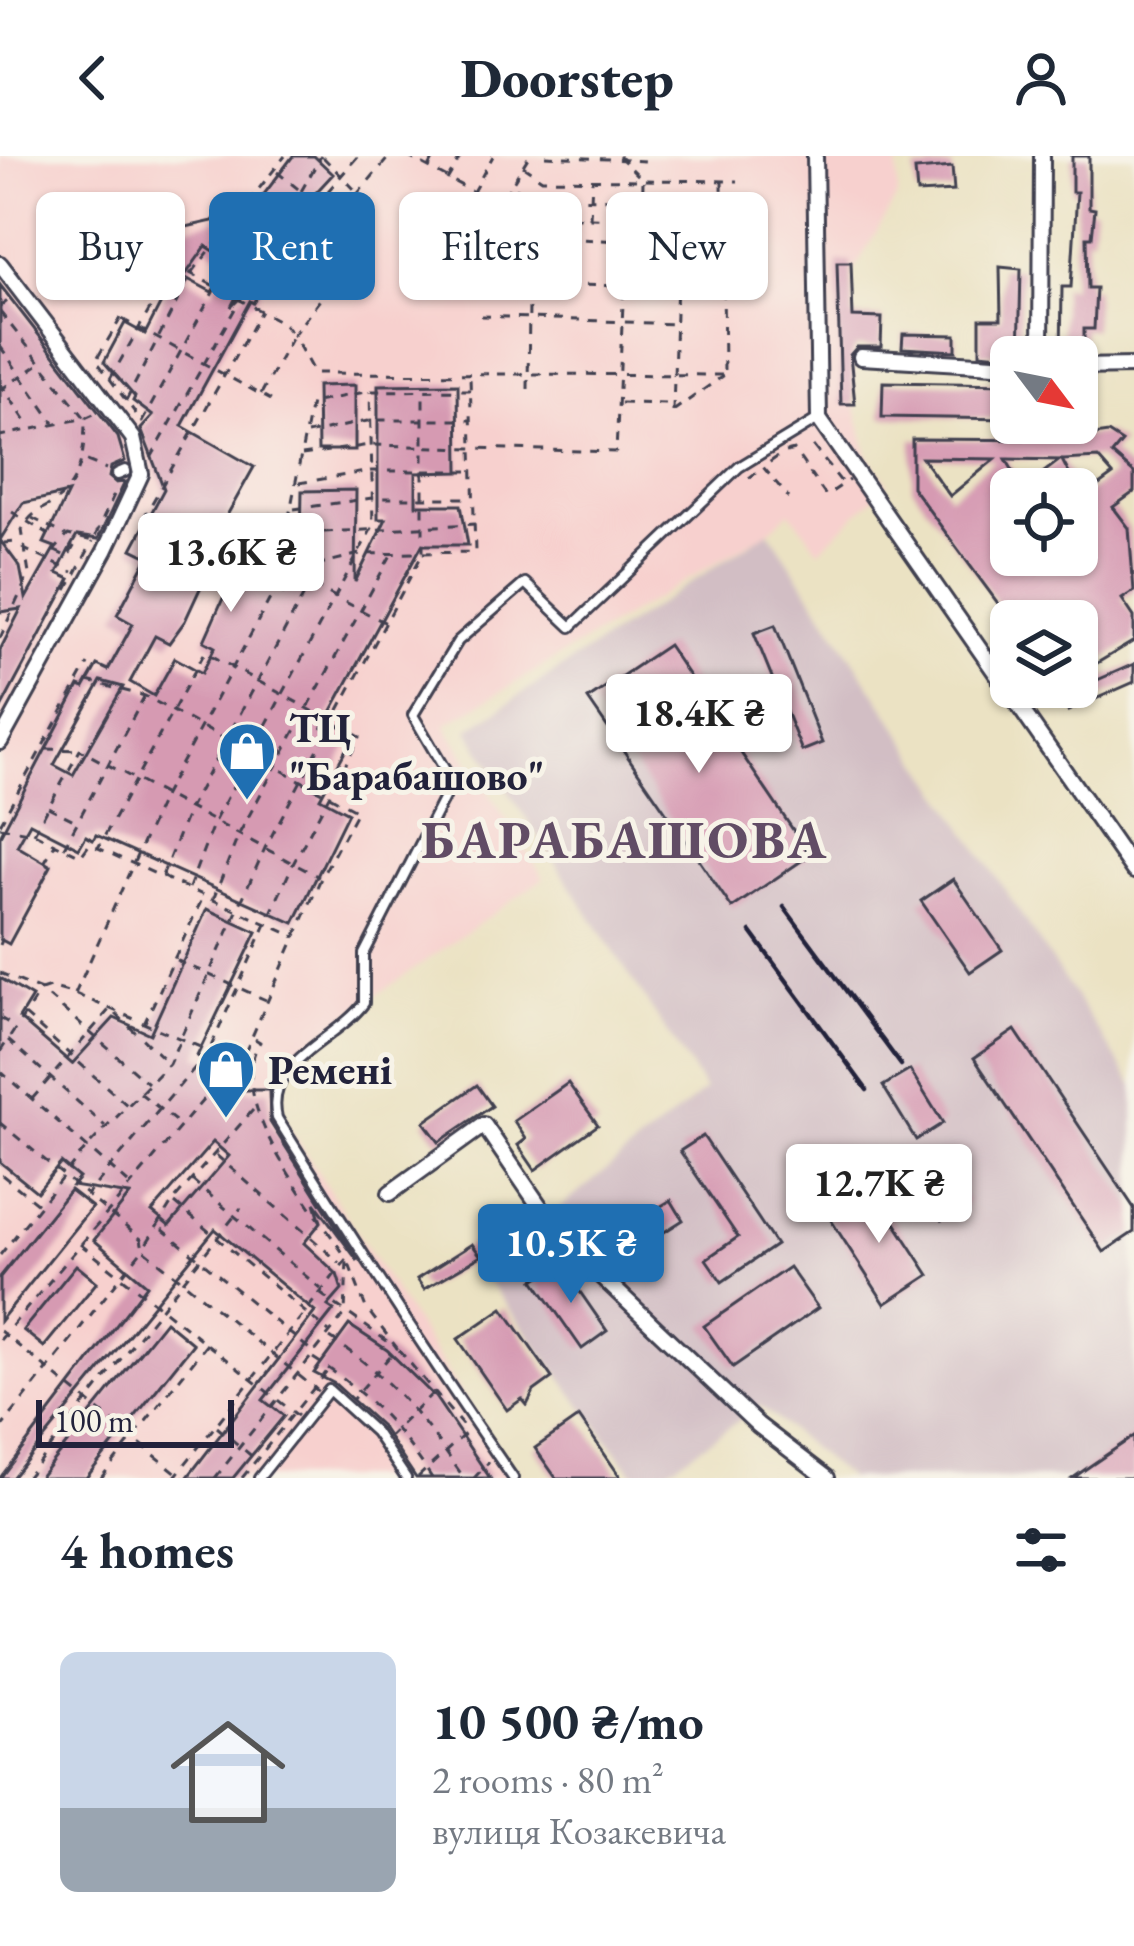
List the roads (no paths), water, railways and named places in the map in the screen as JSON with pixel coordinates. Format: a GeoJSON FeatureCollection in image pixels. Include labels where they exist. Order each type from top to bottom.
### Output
{"type":"FeatureCollection","features":[{"type":"Feature","properties":{"kind":"street"},"geometry":{"type":"LineString","coordinates":[[815,156],[819,419],[1134,871]]}},
{"type":"Feature","properties":{"kind":"street"},"geometry":{"type":"LineString","coordinates":[[1041,336],[1042,156]]}},
{"type":"Feature","properties":{"kind":"street"},"geometry":{"type":"LineString","coordinates":[[0,264],[133,438],[141,474],[89,581],[0,742]]}},
{"type":"Feature","properties":{"kind":"street"},"geometry":{"type":"LineString","coordinates":[[862,357],[990,365]]}},
{"type":"Feature","properties":{"kind":"street"},"geometry":{"type":"LineString","coordinates":[[1098,367],[1134,366]]}},
{"type":"Feature","properties":{"kind":"street"},"geometry":{"type":"LineString","coordinates":[[390,1193],[484,1125],[562,1239],[758,1425],[827,1478]]}},
{"type":"Feature","properties":{"kind":"lane"},"geometry":{"type":"LineString","coordinates":[[512,1478],[408,1328],[361,1243],[278,1118],[276,1093],[294,1064],[364,1003],[360,977],[369,943],[452,782],[413,715],[458,640],[525,583],[571,627],[739,467],[819,419]]}},
{"type":"Feature","properties":{"kind":"lane"},"geometry":{"type":"LineString","coordinates":[[259,1478],[329,1390],[382,1442],[406,1478]]}},
{"type":"Feature","properties":{"kind":"railway"},"geometry":{"type":"LineString","coordinates":[[784,907],[901,1065]]}},
{"type":"Feature","properties":{"kind":"railway"},"geometry":{"type":"LineString","coordinates":[[751,932],[867,1090]]}},
{"type":"Feature","properties":{"kind":"place","name":"ТЦ \"Барабашово\""},"geometry":{"type":"Point","coordinates":[247,802]}},
{"type":"Feature","properties":{"kind":"place","name":"Ремені"},"geometry":{"type":"Point","coordinates":[226,1120]}},
{"type":"Feature","properties":{"kind":"district","name":"БАРАБАШОВА"},"geometry":{"type":"Point","coordinates":[625,839]}}]}
